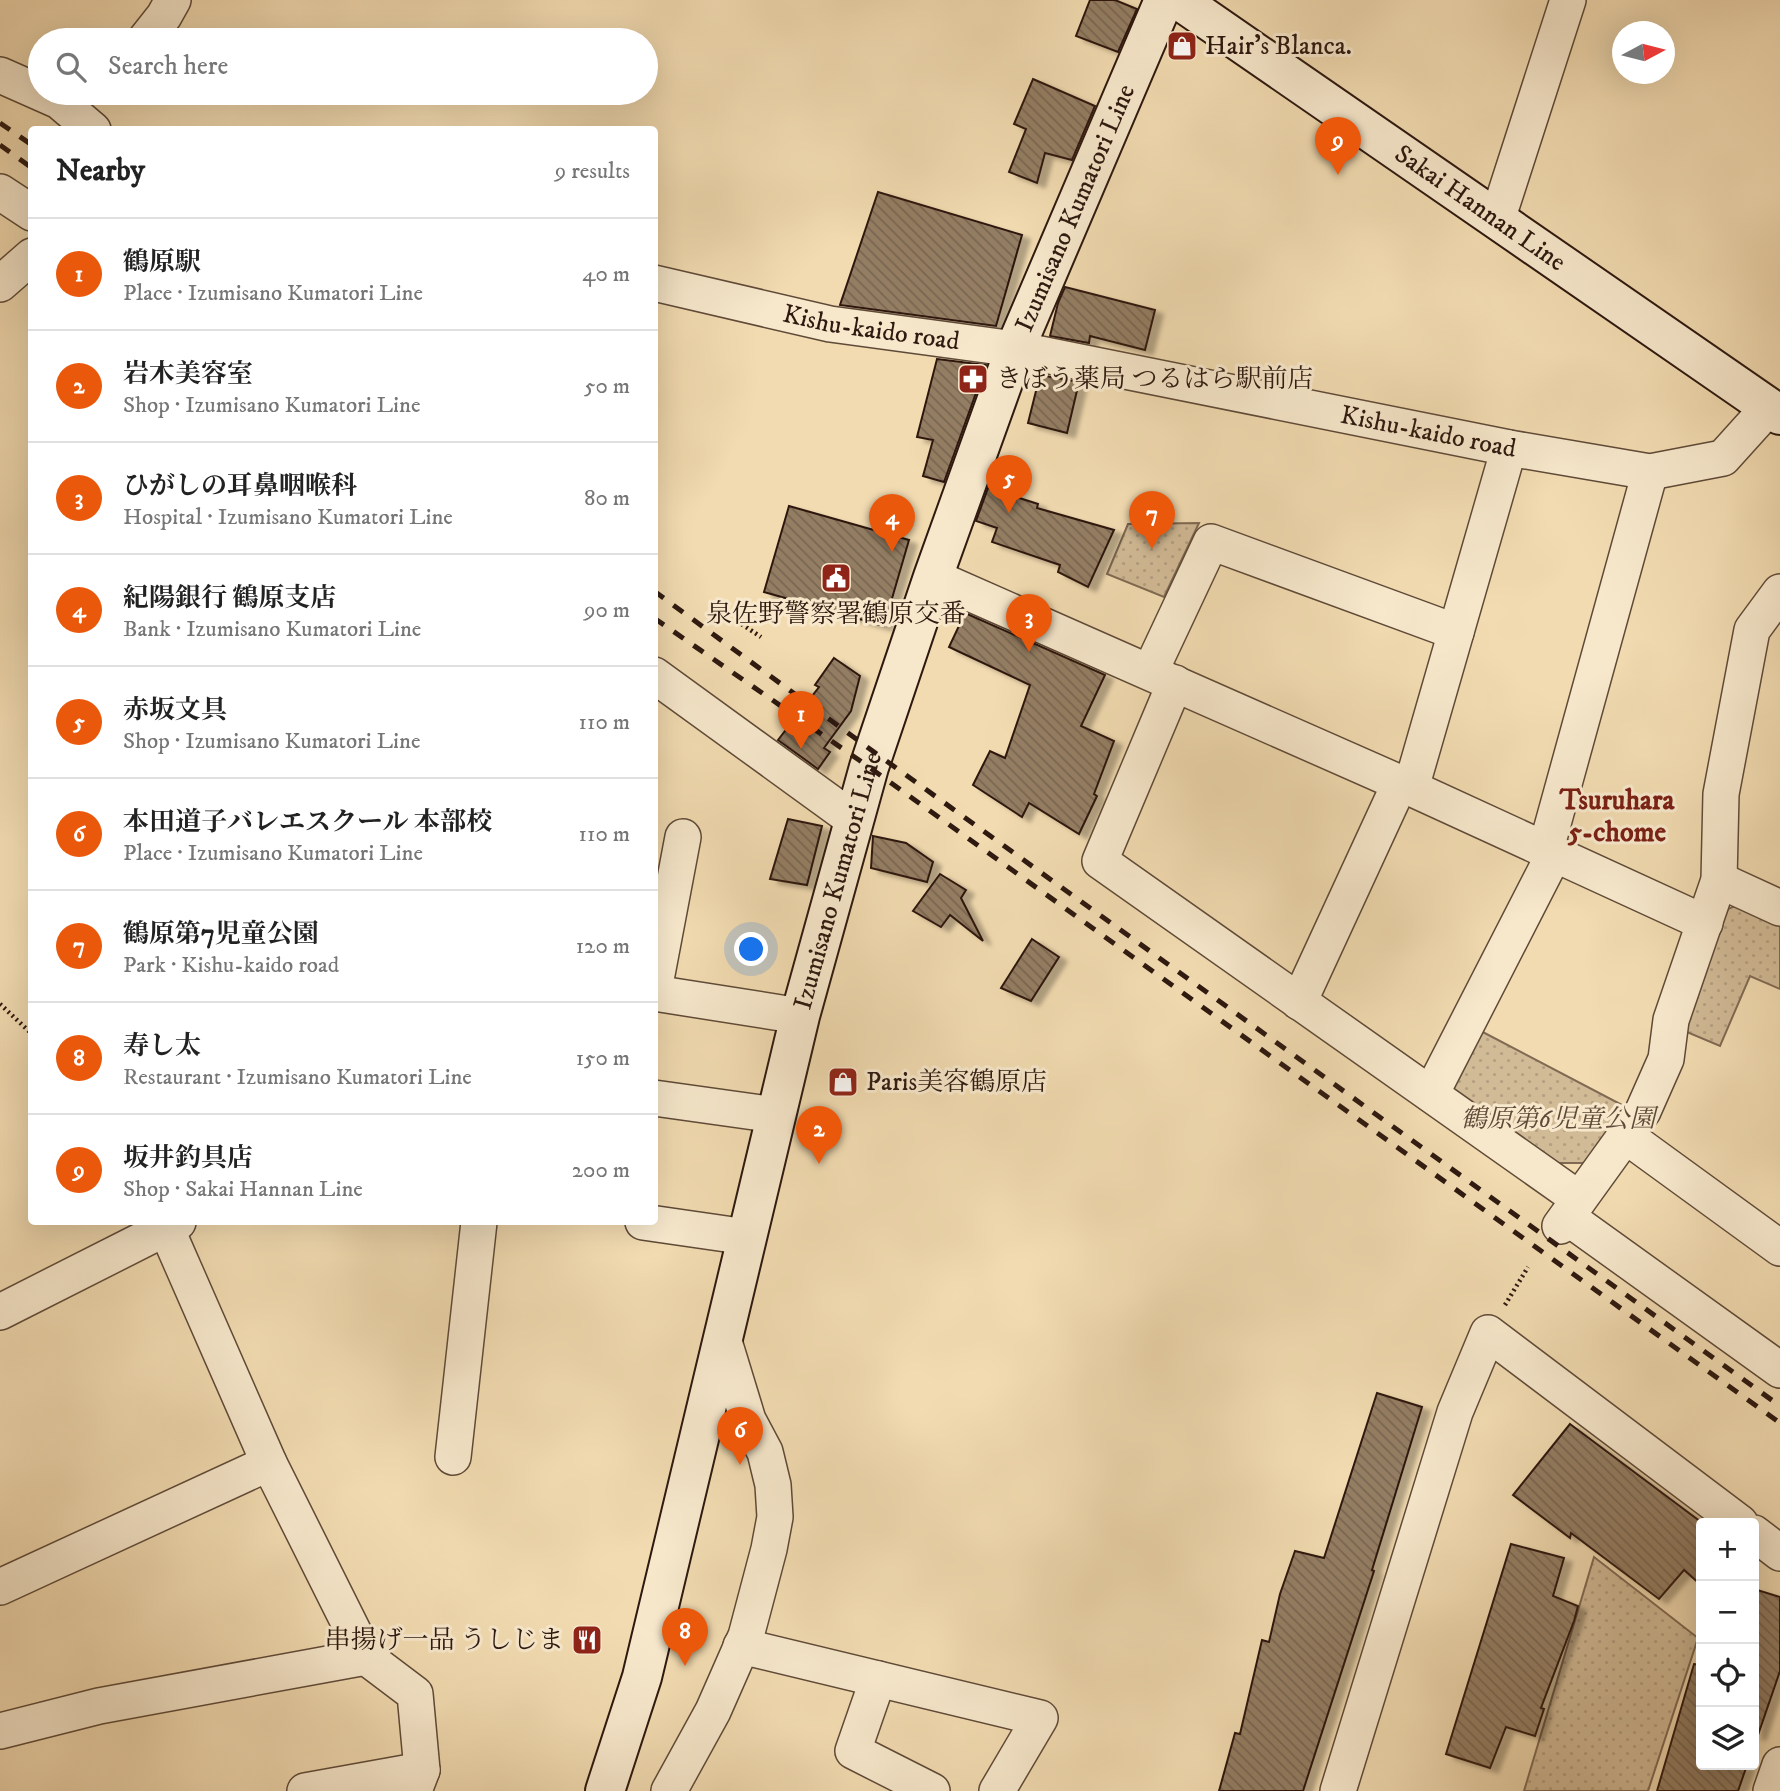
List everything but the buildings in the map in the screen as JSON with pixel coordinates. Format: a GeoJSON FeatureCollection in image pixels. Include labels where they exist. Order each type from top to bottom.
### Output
{"type":"FeatureCollection","features":[{"type":"Feature","properties":{"kind":"main road","name":"Izumisano Kumatori Line"},"geometry":{"type":"LineString","coordinates":[[605,1791],[642,1677],[800,1016],[869,767],[933,577],[1015,349],[1164,0]]}},
{"type":"Feature","properties":{"kind":"main road","name":"Sakai Hannan Line"},"geometry":{"type":"LineString","coordinates":[[1179,0],[1775,411]]}},
{"type":"Feature","properties":{"kind":"street"},"geometry":{"type":"LineString","coordinates":[[154,28],[173,0]]}},
{"type":"Feature","properties":{"kind":"street"},"geometry":{"type":"LineString","coordinates":[[1497,220],[1568,0]]}},
{"type":"Feature","properties":{"kind":"street"},"geometry":{"type":"LineString","coordinates":[[0,75],[28,87]]}},
{"type":"Feature","properties":{"kind":"street"},"geometry":{"type":"LineString","coordinates":[[79,105],[91,126]]}},
{"type":"Feature","properties":{"kind":"street"},"geometry":{"type":"LineString","coordinates":[[0,192],[28,210]]}},
{"type":"Feature","properties":{"kind":"street"},"geometry":{"type":"LineString","coordinates":[[0,284],[28,260]]}},
{"type":"Feature","properties":{"kind":"street","name":"Kishu-kaido road"},"geometry":{"type":"LineString","coordinates":[[658,285],[830,324],[1015,349],[1510,448],[1650,472],[1723,458],[1775,411]]}},
{"type":"Feature","properties":{"kind":"street"},"geometry":{"type":"LineString","coordinates":[[1299,1002],[1405,785],[1456,632],[1510,448]]}},
{"type":"Feature","properties":{"kind":"street"},"geometry":{"type":"LineString","coordinates":[[1431,1094],[1550,852],[1650,472]]}},
{"type":"Feature","properties":{"kind":"street"},"geometry":{"type":"LineString","coordinates":[[1456,632],[1211,542],[1100,861],[1431,1094],[1569,1214],[1780,1370]]}},
{"type":"Feature","properties":{"kind":"street"},"geometry":{"type":"LineString","coordinates":[[933,577],[1405,785],[1704,923]]}},
{"type":"Feature","properties":{"kind":"street"},"geometry":{"type":"LineString","coordinates":[[1569,1214],[1643,1111],[1666,1059],[1671,1020],[1719,880],[1721,794],[1752,630],[1780,592]]}},
{"type":"Feature","properties":{"kind":"street"},"geometry":{"type":"LineString","coordinates":[[658,678],[854,820]]}},
{"type":"Feature","properties":{"kind":"street"},"geometry":{"type":"LineString","coordinates":[[658,971],[683,837]]}},
{"type":"Feature","properties":{"kind":"street"},"geometry":{"type":"LineString","coordinates":[[1719,880],[1780,908]]}},
{"type":"Feature","properties":{"kind":"street"},"geometry":{"type":"LineString","coordinates":[[658,993],[800,1016]]}},
{"type":"Feature","properties":{"kind":"street"},"geometry":{"type":"LineString","coordinates":[[658,1099],[776,1115]]}},
{"type":"Feature","properties":{"kind":"street"},"geometry":{"type":"LineString","coordinates":[[1626,1136],[1780,1248]]}},
{"type":"Feature","properties":{"kind":"street"},"geometry":{"type":"LineString","coordinates":[[658,1224],[747,1237]]}},
{"type":"Feature","properties":{"kind":"street"},"geometry":{"type":"LineString","coordinates":[[0,1312],[172,1225],[269,1463],[366,1657],[415,1694],[418,1780],[305,1791]]}},
{"type":"Feature","properties":{"kind":"street"},"geometry":{"type":"LineString","coordinates":[[453,1457],[479,1225]]}},
{"type":"Feature","properties":{"kind":"street"},"geometry":{"type":"LineString","coordinates":[[1338,1791],[1455,1412],[1488,1333],[1734,1518]]}},
{"type":"Feature","properties":{"kind":"street"},"geometry":{"type":"LineString","coordinates":[[669,1791],[713,1712],[741,1646],[769,1549],[775,1517],[774,1496],[765,1452],[748,1420],[723,1338]]}},
{"type":"Feature","properties":{"kind":"street"},"geometry":{"type":"LineString","coordinates":[[0,1587],[269,1463]]}},
{"type":"Feature","properties":{"kind":"street"},"geometry":{"type":"LineString","coordinates":[[1759,1537],[1780,1553]]}},
{"type":"Feature","properties":{"kind":"street"},"geometry":{"type":"LineString","coordinates":[[741,1646],[1040,1718],[997,1791]]}},
{"type":"Feature","properties":{"kind":"street"},"geometry":{"type":"LineString","coordinates":[[0,1731],[99,1706],[366,1657]]}},
{"type":"Feature","properties":{"kind":"street"},"geometry":{"type":"LineString","coordinates":[[878,1679],[853,1751],[932,1791]]}},
{"type":"Feature","properties":{"kind":"street"},"geometry":{"type":"LineString","coordinates":[[1771,1791],[1780,1765]]}},
{"type":"Feature","properties":{"kind":"path"},"geometry":{"type":"LineString","coordinates":[[737,621],[761,638]]}},
{"type":"Feature","properties":{"kind":"path"},"geometry":{"type":"LineString","coordinates":[[0,1004],[28,1030]]}},
{"type":"Feature","properties":{"kind":"path"},"geometry":{"type":"LineString","coordinates":[[1488,1333],[1528,1267]]}},
{"type":"Feature","properties":{"kind":"green space"},"geometry":{"type":"Polygon","coordinates":[[[1199,523],[1164,597],[1107,574],[1128,524],[1199,523]]]}},
{"type":"Feature","properties":{"kind":"green space"},"geometry":{"type":"Polygon","coordinates":[[[1740,904],[1780,919],[1780,989],[1750,976],[1720,1046],[1682,1030],[1728,909],[1740,904]]]}},
{"type":"Feature","properties":{"kind":"green space","name":"鶴原第6児童公園"},"geometry":{"type":"Polygon","coordinates":[[[1477,1029],[1624,1106],[1595,1163],[1547,1163],[1445,1092],[1477,1029]]]}},
{"type":"Feature","properties":{"kind":"green space"},"geometry":{"type":"Polygon","coordinates":[[[1594,1557],[1696,1636],[1696,1644],[1648,1791],[1524,1791],[1594,1557]]]}},
{"type":"Feature","properties":{"kind":"railway"},"geometry":{"type":"LineString","coordinates":[[0,123],[28,142]]}},
{"type":"Feature","properties":{"kind":"railway"},"geometry":{"type":"LineString","coordinates":[[0,145],[28,165]]}},
{"type":"Feature","properties":{"kind":"railway"},"geometry":{"type":"LineString","coordinates":[[658,594],[1780,1406]]}},
{"type":"Feature","properties":{"kind":"railway"},"geometry":{"type":"LineString","coordinates":[[658,621],[869,767],[1780,1423]]}},
{"type":"Feature","properties":{"kind":"place","name":"Hair's Blanca."},"geometry":{"type":"Point","coordinates":[1182,46]}},
{"type":"Feature","properties":{"kind":"place","name":"坂井釣具店"},"geometry":{"type":"Point","coordinates":[1338,175]}},
{"type":"Feature","properties":{"kind":"place","name":"きぼう薬局 つるはら駅前店"},"geometry":{"type":"Point","coordinates":[973,379]}},
{"type":"Feature","properties":{"kind":"place","name":"赤坂文具"},"geometry":{"type":"Point","coordinates":[1009,513]}},
{"type":"Feature","properties":{"kind":"place","name":"鶴原第7児童公園"},"geometry":{"type":"Point","coordinates":[1152,549]}},
{"type":"Feature","properties":{"kind":"place","name":"紀陽銀行 鶴原支店"},"geometry":{"type":"Point","coordinates":[892,552]}},
{"type":"Feature","properties":{"kind":"place","name":"泉佐野警察署鶴原交番"},"geometry":{"type":"Point","coordinates":[836,578]}},
{"type":"Feature","properties":{"kind":"place","name":"ひがしの耳鼻咽喉科"},"geometry":{"type":"Point","coordinates":[1029,652]}},
{"type":"Feature","properties":{"kind":"place","name":"鶴原駅"},"geometry":{"type":"Point","coordinates":[801,749]}},
{"type":"Feature","properties":{"kind":"place","name":"Paris美容鶴原店"},"geometry":{"type":"Point","coordinates":[843,1082]}},
{"type":"Feature","properties":{"kind":"place","name":"岩木美容室"},"geometry":{"type":"Point","coordinates":[819,1164]}},
{"type":"Feature","properties":{"kind":"place","name":"本田道子バレエスクール 本部校"},"geometry":{"type":"Point","coordinates":[740,1465]}},
{"type":"Feature","properties":{"kind":"place","name":"串揚げ一品 うしじま"},"geometry":{"type":"Point","coordinates":[587,1640]}},
{"type":"Feature","properties":{"kind":"place","name":"寿し太"},"geometry":{"type":"Point","coordinates":[685,1666]}},
{"type":"Feature","properties":{"kind":"district","name":"Tsuruhara 5-chome"},"geometry":{"type":"Point","coordinates":[1617,816]}}]}
